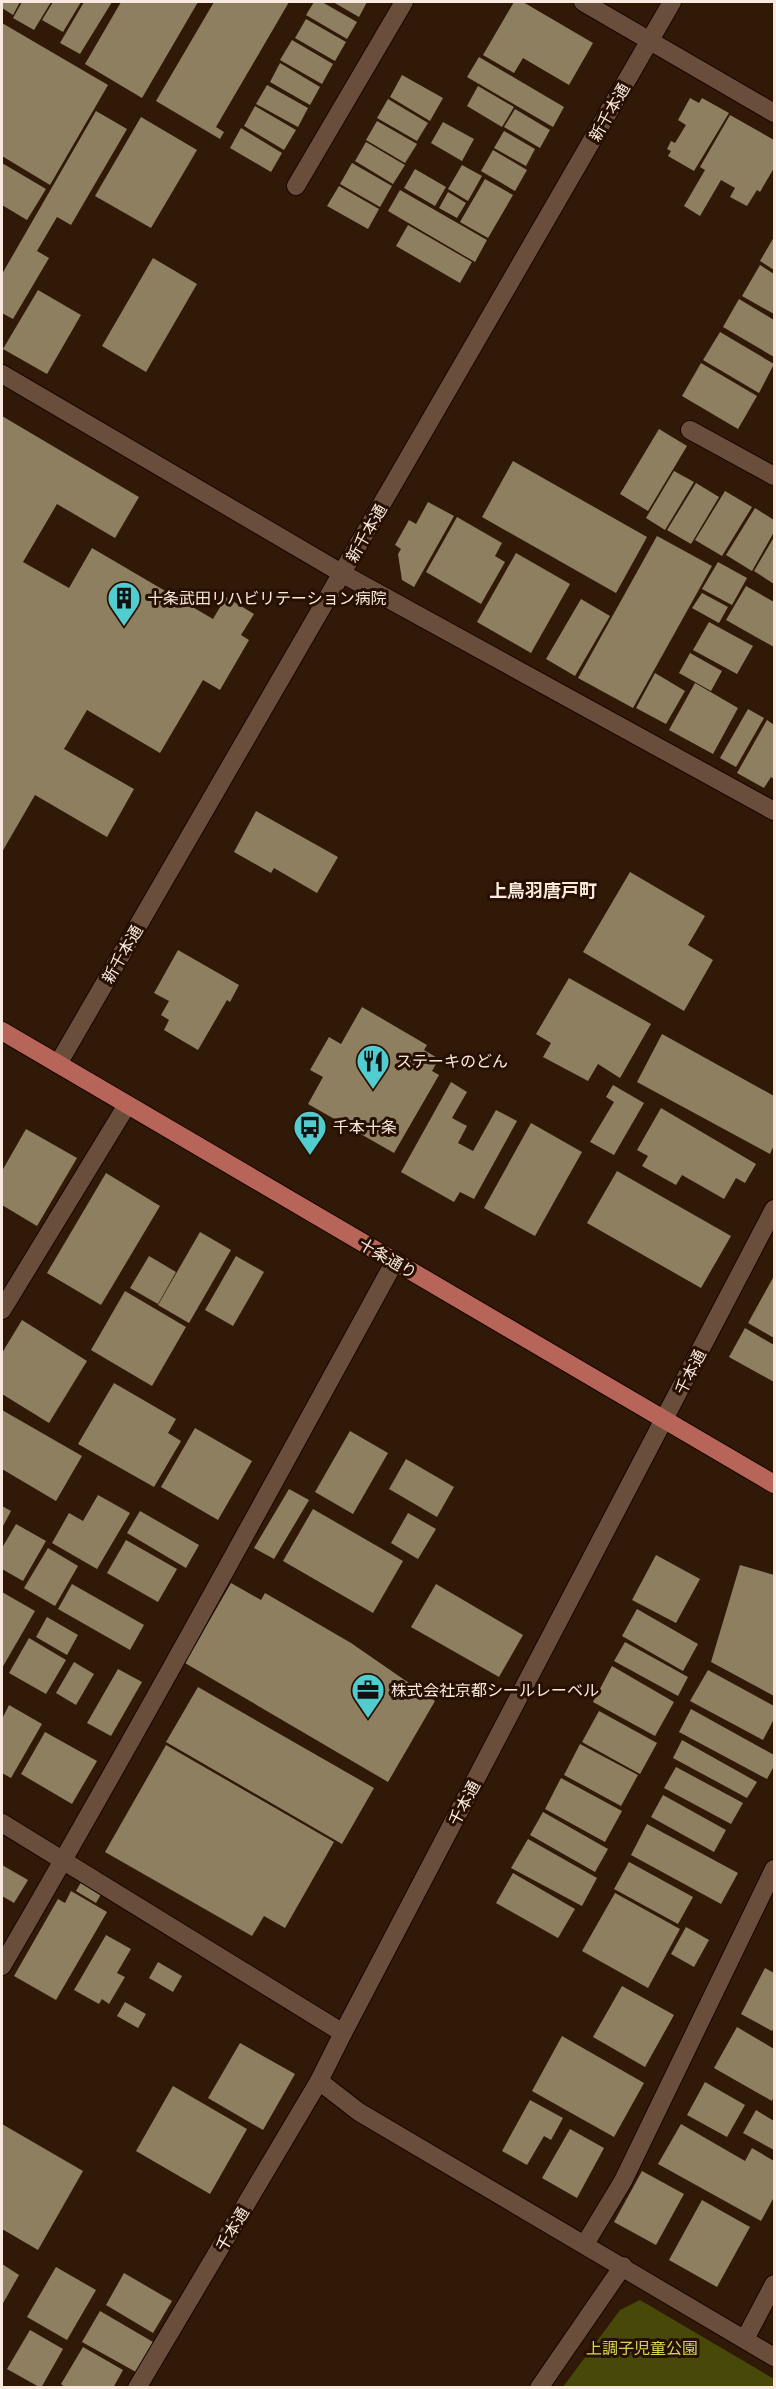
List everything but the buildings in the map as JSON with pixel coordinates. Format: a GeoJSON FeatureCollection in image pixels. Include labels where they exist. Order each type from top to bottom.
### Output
{"type":"FeatureCollection","features":[{"type":"Feature","properties":{"kind":"main road","name":"十条通り"},"geometry":{"type":"LineString","coordinates":[[2,1031],[774,1484]]}},
{"type":"Feature","properties":{"kind":"street"},"geometry":{"type":"LineString","coordinates":[[296,186],[404,2]]}},
{"type":"Feature","properties":{"kind":"street"},"geometry":{"type":"LineString","coordinates":[[583,2],[774,113]]}},
{"type":"Feature","properties":{"kind":"street","name":"新千本通"},"geometry":{"type":"LineString","coordinates":[[58,1064],[672,2]]}},
{"type":"Feature","properties":{"kind":"street"},"geometry":{"type":"LineString","coordinates":[[2,374],[343,574],[774,811]]}},
{"type":"Feature","properties":{"kind":"street"},"geometry":{"type":"LineString","coordinates":[[690,430],[772,470]]}},
{"type":"Feature","properties":{"kind":"street"},"geometry":{"type":"LineString","coordinates":[[2,1310],[127,1105]]}},
{"type":"Feature","properties":{"kind":"street","name":"千本通"},"geometry":{"type":"LineString","coordinates":[[138,2388],[319,2081],[774,1209]]}},
{"type":"Feature","properties":{"kind":"street"},"geometry":{"type":"LineString","coordinates":[[2,1966],[229,1564],[395,1261]]}},
{"type":"Feature","properties":{"kind":"street"},"geometry":{"type":"LineString","coordinates":[[2,1823],[343,2033]]}},
{"type":"Feature","properties":{"kind":"street"},"geometry":{"type":"LineString","coordinates":[[585,2244],[623,2181],[774,1869]]}},
{"type":"Feature","properties":{"kind":"street"},"geometry":{"type":"LineString","coordinates":[[319,2081],[359,2112],[774,2357]]}},
{"type":"Feature","properties":{"kind":"street"},"geometry":{"type":"LineString","coordinates":[[539,2388],[622,2266]]}},
{"type":"Feature","properties":{"kind":"street"},"geometry":{"type":"LineString","coordinates":[[745,2339],[774,2284]]}},
{"type":"Feature","properties":{"kind":"green space","name":"上調子児童公園"},"geometry":{"type":"Polygon","coordinates":[[[640,2300],[774,2379],[774,2387],[563,2387],[620,2310],[640,2300]]]}},
{"type":"Feature","properties":{"kind":"place","name":"十条武田リハビリテーション病院"},"geometry":{"type":"Point","coordinates":[124,627]}},
{"type":"Feature","properties":{"kind":"place","name":"ステーキのどん"},"geometry":{"type":"Point","coordinates":[373,1090]}},
{"type":"Feature","properties":{"kind":"place","name":"千本十条"},"geometry":{"type":"Point","coordinates":[310,1156]}},
{"type":"Feature","properties":{"kind":"place","name":"株式会社京都シールレーベル"},"geometry":{"type":"Point","coordinates":[368,1719]}},
{"type":"Feature","properties":{"kind":"district","name":"上鳥羽唐戸町"},"geometry":{"type":"Point","coordinates":[543,891]}}]}
